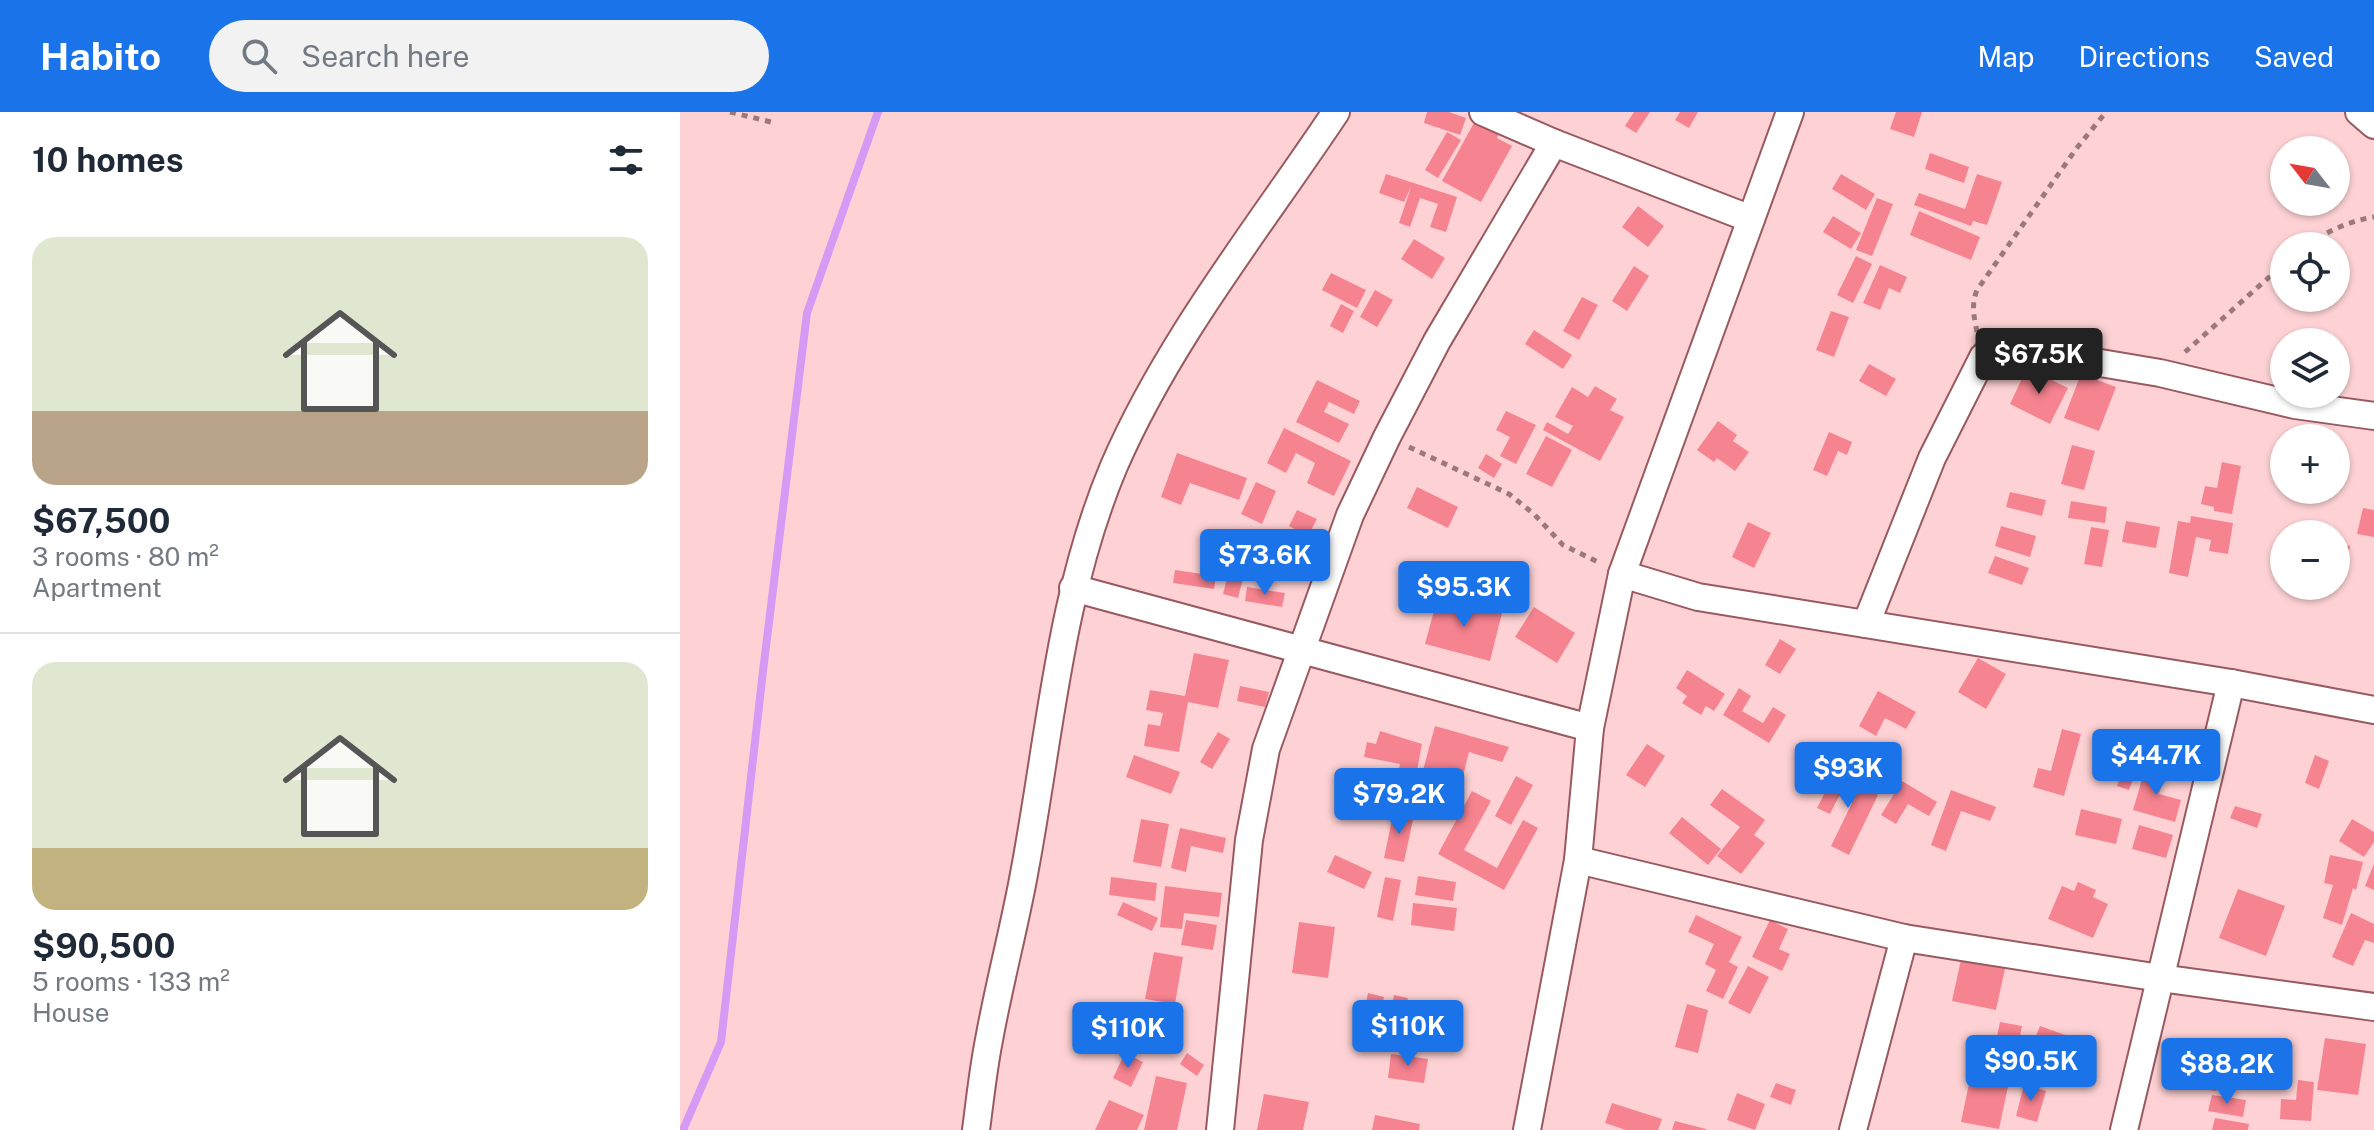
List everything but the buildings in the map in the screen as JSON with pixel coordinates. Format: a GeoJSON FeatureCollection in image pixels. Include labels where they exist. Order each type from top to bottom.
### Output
{"type":"FeatureCollection","features":[{"type":"Feature","properties":{"kind":"street"},"geometry":{"type":"LineString","coordinates":[[976,1130],[989,1041],[1025,873],[1049,711],[1073,588],[1114,467],[1167,363],[1336,112]]}},
{"type":"Feature","properties":{"kind":"street"},"geometry":{"type":"LineString","coordinates":[[1483,112],[1554,143],[1751,219]]}},
{"type":"Feature","properties":{"kind":"street"},"geometry":{"type":"LineString","coordinates":[[1527,1130],[1578,860],[1590,728],[1622,574],[1790,112]]}},
{"type":"Feature","properties":{"kind":"street"},"geometry":{"type":"LineString","coordinates":[[2359,112],[2374,125]]}},
{"type":"Feature","properties":{"kind":"street"},"geometry":{"type":"LineString","coordinates":[[1220,1130],[1249,840],[1266,749],[1350,515],[1387,437],[1437,341],[1554,143]]}},
{"type":"Feature","properties":{"kind":"street"},"geometry":{"type":"LineString","coordinates":[[1866,624],[1932,458],[1983,357],[1990,351],[2005,347],[2160,373],[2295,405],[2373,414]]}},
{"type":"Feature","properties":{"kind":"street"},"geometry":{"type":"LineString","coordinates":[[1622,574],[1698,597],[2231,683],[2374,710]]}},
{"type":"Feature","properties":{"kind":"street"},"geometry":{"type":"LineString","coordinates":[[1073,588],[1590,728]]}},
{"type":"Feature","properties":{"kind":"street"},"geometry":{"type":"LineString","coordinates":[[2124,1130],[2231,683]]}},
{"type":"Feature","properties":{"kind":"street"},"geometry":{"type":"LineString","coordinates":[[1578,860],[1904,938],[2374,1007]]}},
{"type":"Feature","properties":{"kind":"street"},"geometry":{"type":"LineString","coordinates":[[1853,1130],[1904,938]]}},
{"type":"Feature","properties":{"kind":"path"},"geometry":{"type":"LineString","coordinates":[[730,112],[771,122]]}},
{"type":"Feature","properties":{"kind":"path"},"geometry":{"type":"LineString","coordinates":[[1983,357],[1973,311],[1977,290],[2076,149],[2106,112]]}},
{"type":"Feature","properties":{"kind":"path"},"geometry":{"type":"LineString","coordinates":[[2329,232],[2353,220],[2374,217]]}},
{"type":"Feature","properties":{"kind":"path"},"geometry":{"type":"LineString","coordinates":[[2160,373],[2270,276]]}},
{"type":"Feature","properties":{"kind":"path"},"geometry":{"type":"LineString","coordinates":[[1387,437],[1509,494],[1534,514],[1563,545],[1622,574]]}},
{"type":"Feature","properties":{"kind":"waterway"},"geometry":{"type":"LineString","coordinates":[[683,1130],[721,1042],[807,313],[878,112]]}}]}
